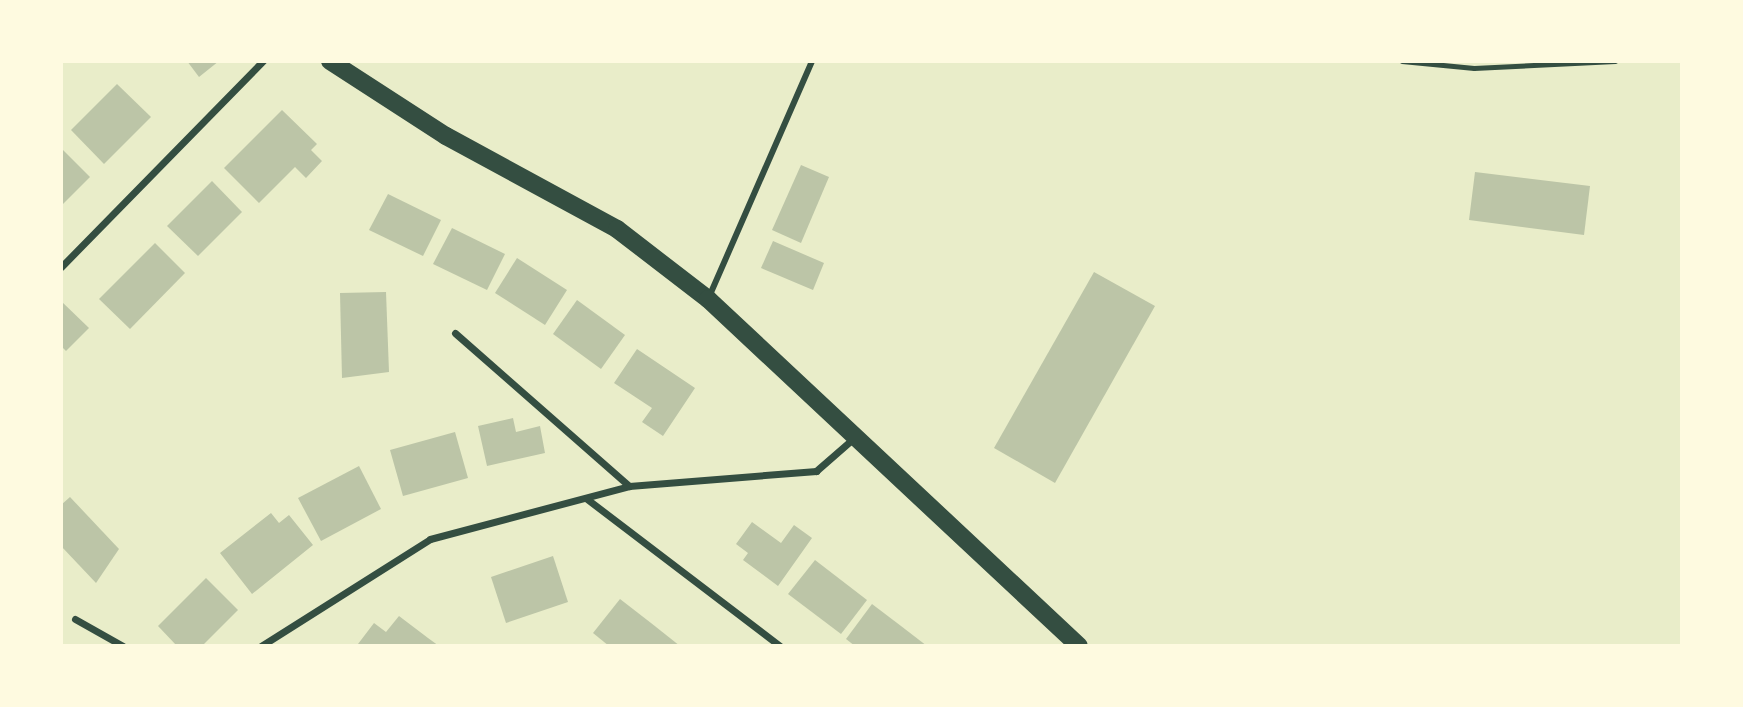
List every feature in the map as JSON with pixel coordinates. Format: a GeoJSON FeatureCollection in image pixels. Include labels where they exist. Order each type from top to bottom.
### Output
{"type":"FeatureCollection","features":[{"type":"Feature","properties":{"kind":"main road"},"geometry":{"type":"LineString","coordinates":[[330,61],[446,136],[617,229],[708,299],[1079,646]]}},
{"type":"Feature","properties":{"kind":"street"},"geometry":{"type":"LineString","coordinates":[[61,267],[263,61]]}},
{"type":"Feature","properties":{"kind":"street"},"geometry":{"type":"LineString","coordinates":[[708,299],[812,61]]}},
{"type":"Feature","properties":{"kind":"street"},"geometry":{"type":"LineString","coordinates":[[455,333],[629,486]]}},
{"type":"Feature","properties":{"kind":"street"},"geometry":{"type":"LineString","coordinates":[[264,645],[430,539],[629,486],[816,471],[855,438]]}},
{"type":"Feature","properties":{"kind":"street"},"geometry":{"type":"LineString","coordinates":[[587,499],[780,646]]}},
{"type":"Feature","properties":{"kind":"street"},"geometry":{"type":"LineString","coordinates":[[75,619],[123,646]]}},
{"type":"Feature","properties":{"kind":"path"},"geometry":{"type":"LineString","coordinates":[[1402,61],[1474,68],[1615,61]]}},
{"type":"Feature","properties":{"kind":"building"},"geometry":{"type":"Polygon","coordinates":[[[187,61],[219,61],[199,77],[187,61]]]}},
{"type":"Feature","properties":{"kind":"building"},"geometry":{"type":"Polygon","coordinates":[[[117,84],[151,117],[104,164],[71,130],[117,84]]]}},
{"type":"Feature","properties":{"kind":"building"},"geometry":{"type":"Polygon","coordinates":[[[282,110],[317,144],[311,150],[322,161],[306,178],[295,167],[259,203],[224,168],[282,110]]]}},
{"type":"Feature","properties":{"kind":"building"},"geometry":{"type":"Polygon","coordinates":[[[61,148],[90,177],[61,206],[61,148]]]}},
{"type":"Feature","properties":{"kind":"building"},"geometry":{"type":"Polygon","coordinates":[[[801,165],[829,177],[801,243],[772,230],[801,165]]]}},
{"type":"Feature","properties":{"kind":"building"},"geometry":{"type":"Polygon","coordinates":[[[1475,172],[1590,186],[1584,235],[1469,220],[1475,172]]]}},
{"type":"Feature","properties":{"kind":"building"},"geometry":{"type":"Polygon","coordinates":[[[212,181],[242,212],[198,256],[167,226],[212,181]]]}},
{"type":"Feature","properties":{"kind":"building"},"geometry":{"type":"Polygon","coordinates":[[[388,194],[441,220],[423,256],[369,230],[388,194]]]}},
{"type":"Feature","properties":{"kind":"building"},"geometry":{"type":"Polygon","coordinates":[[[452,228],[505,254],[487,290],[433,264],[452,228]]]}},
{"type":"Feature","properties":{"kind":"building"},"geometry":{"type":"Polygon","coordinates":[[[773,241],[824,263],[813,290],[761,268],[773,241]]]}},
{"type":"Feature","properties":{"kind":"building"},"geometry":{"type":"Polygon","coordinates":[[[155,243],[185,273],[130,329],[99,299],[155,243]]]}},
{"type":"Feature","properties":{"kind":"building"},"geometry":{"type":"Polygon","coordinates":[[[517,258],[567,290],[545,325],[495,293],[517,258]]]}},
{"type":"Feature","properties":{"kind":"building"},"geometry":{"type":"Polygon","coordinates":[[[1094,272],[1155,306],[1055,483],[994,448],[1094,272]]]}},
{"type":"Feature","properties":{"kind":"building"},"geometry":{"type":"Polygon","coordinates":[[[386,292],[389,372],[342,378],[340,293],[386,292]]]}},
{"type":"Feature","properties":{"kind":"building"},"geometry":{"type":"Polygon","coordinates":[[[577,300],[625,335],[601,369],[553,334],[577,300]]]}},
{"type":"Feature","properties":{"kind":"building"},"geometry":{"type":"Polygon","coordinates":[[[61,301],[89,328],[66,351],[61,346],[61,301]]]}},
{"type":"Feature","properties":{"kind":"building"},"geometry":{"type":"Polygon","coordinates":[[[637,349],[695,388],[663,436],[642,422],[652,408],[614,383],[637,349]]]}},
{"type":"Feature","properties":{"kind":"building"},"geometry":{"type":"Polygon","coordinates":[[[513,418],[516,432],[540,426],[545,453],[487,466],[478,426],[513,418]]]}},
{"type":"Feature","properties":{"kind":"building"},"geometry":{"type":"Polygon","coordinates":[[[455,432],[468,478],[403,496],[390,450],[455,432]]]}},
{"type":"Feature","properties":{"kind":"building"},"geometry":{"type":"Polygon","coordinates":[[[359,466],[381,509],[321,541],[298,498],[359,466]]]}},
{"type":"Feature","properties":{"kind":"building"},"geometry":{"type":"Polygon","coordinates":[[[70,497],[119,549],[96,583],[61,546],[61,505],[70,497]]]}},
{"type":"Feature","properties":{"kind":"building"},"geometry":{"type":"Polygon","coordinates":[[[271,513],[279,523],[289,515],[313,545],[252,594],[220,553],[271,513]]]}},
{"type":"Feature","properties":{"kind":"building"},"geometry":{"type":"Polygon","coordinates":[[[752,522],[781,543],[794,525],[812,538],[778,586],[743,560],[748,553],[736,544],[752,522]]]}},
{"type":"Feature","properties":{"kind":"building"},"geometry":{"type":"Polygon","coordinates":[[[553,556],[568,602],[506,623],[491,577],[553,556]]]}},
{"type":"Feature","properties":{"kind":"building"},"geometry":{"type":"Polygon","coordinates":[[[815,560],[867,600],[841,634],[788,594],[815,560]]]}},
{"type":"Feature","properties":{"kind":"building"},"geometry":{"type":"Polygon","coordinates":[[[206,578],[238,610],[202,646],[177,646],[158,626],[206,578]]]}},
{"type":"Feature","properties":{"kind":"building"},"geometry":{"type":"Polygon","coordinates":[[[620,599],[680,646],[609,646],[593,633],[620,599]]]}},
{"type":"Feature","properties":{"kind":"building"},"geometry":{"type":"Polygon","coordinates":[[[872,604],[927,646],[855,646],[846,639],[872,604]]]}},
{"type":"Feature","properties":{"kind":"building"},"geometry":{"type":"Polygon","coordinates":[[[399,616],[439,646],[358,644],[374,623],[386,632],[399,616]]]}}]}
